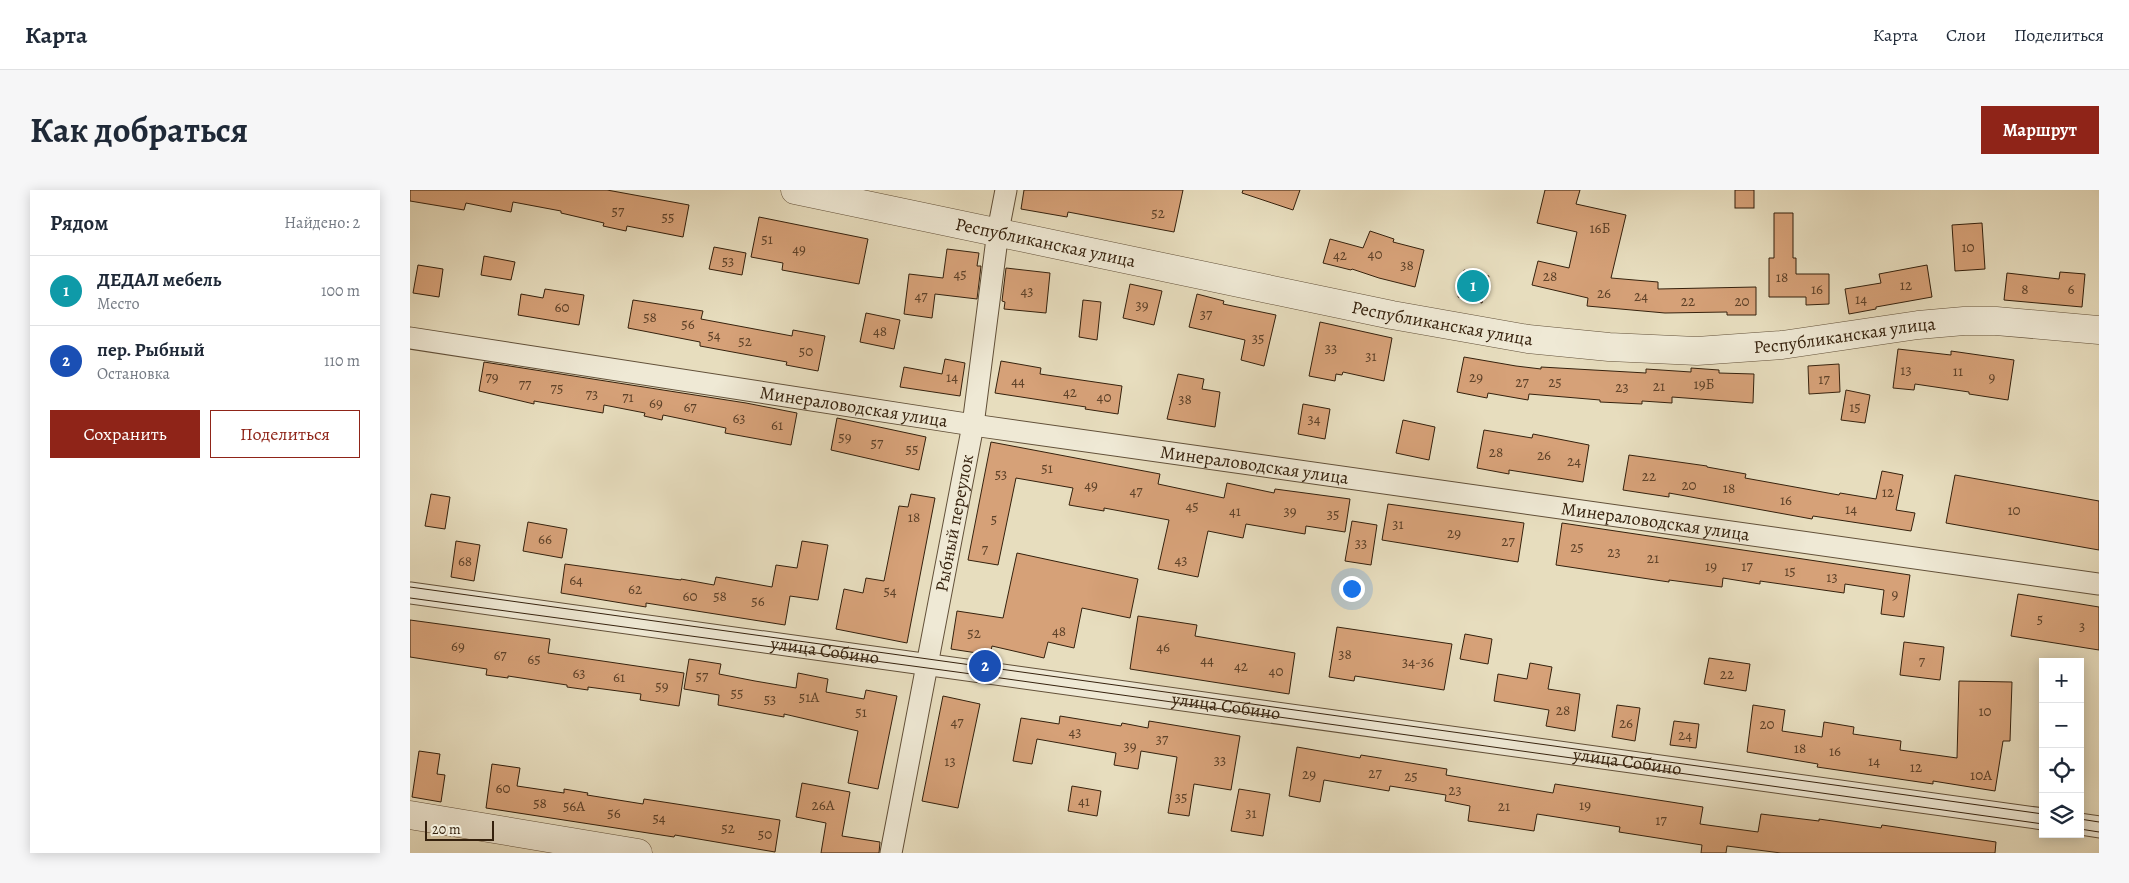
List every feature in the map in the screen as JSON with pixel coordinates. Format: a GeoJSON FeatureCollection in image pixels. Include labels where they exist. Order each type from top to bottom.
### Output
{"type":"FeatureCollection","features":[{"type":"Feature","properties":{"kind":"street","name":"Республиканская улица"},"geometry":{"type":"LineString","coordinates":[[795,190],[1392,315],[1528,339],[1609,348],[1697,350],[1782,345],[1918,325],[1964,321],[1996,321],[2099,330]]}},
{"type":"Feature","properties":{"kind":"street","name":"Рыбный переулок"},"geometry":{"type":"LineString","coordinates":[[891,853],[974,424],[998,231],[1006,190]]}},
{"type":"Feature","properties":{"kind":"street","name":"Минераловодская улица"},"geometry":{"type":"LineString","coordinates":[[410,338],[974,424],[2099,584]]}},
{"type":"Feature","properties":{"kind":"street","name":"улица Собино"},"geometry":{"type":"LineString","coordinates":[[410,592],[2039,818]]}},
{"type":"Feature","properties":{"kind":"street"},"geometry":{"type":"LineString","coordinates":[[410,815],[638,853]]}},
{"type":"Feature","properties":{"kind":"street"},"geometry":{"type":"LineString","coordinates":[[2084,825],[2099,827]]}},
{"type":"Feature","properties":{"kind":"building"},"geometry":{"type":"Polygon","coordinates":[[[410,190],[607,190],[689,205],[683,237],[627,226],[626,231],[603,226],[604,223],[561,213],[561,211],[513,202],[511,212],[466,203],[464,210],[410,201],[410,190]]]}},
{"type":"Feature","properties":{"kind":"building"},"geometry":{"type":"Polygon","coordinates":[[[1024,190],[1183,190],[1174,232],[1068,212],[1067,217],[1021,209],[1024,190]]]}},
{"type":"Feature","properties":{"kind":"building"},"geometry":{"type":"Polygon","coordinates":[[[1243,190],[1300,190],[1293,210],[1242,193],[1243,190]]]}},
{"type":"Feature","properties":{"kind":"building"},"geometry":{"type":"Polygon","coordinates":[[[1545,190],[1580,190],[1576,204],[1626,215],[1611,278],[1658,282],[1658,289],[1756,287],[1756,315],[1727,315],[1727,312],[1665,313],[1587,306],[1588,298],[1532,285],[1538,261],[1569,268],[1577,232],[1537,223],[1545,190]]]}},
{"type":"Feature","properties":{"kind":"building"},"geometry":{"type":"Polygon","coordinates":[[[1735,190],[1754,190],[1754,208],[1735,208],[1735,190]]]}},
{"type":"Feature","properties":{"kind":"building"},"geometry":{"type":"Polygon","coordinates":[[[1774,213],[1793,213],[1793,258],[1796,258],[1796,274],[1829,274],[1829,304],[1806,305],[1806,297],[1769,297],[1769,258],[1774,258],[1774,213]]]}},
{"type":"Feature","properties":{"kind":"building"},"geometry":{"type":"Polygon","coordinates":[[[759,217],[868,239],[859,284],[782,270],[783,263],[751,257],[759,217]]]}},
{"type":"Feature","properties":{"kind":"building"},"geometry":{"type":"Polygon","coordinates":[[[1982,223],[1985,269],[1955,271],[1952,225],[1982,223]]]}},
{"type":"Feature","properties":{"kind":"building"},"geometry":{"type":"Polygon","coordinates":[[[1370,231],[1394,239],[1393,242],[1424,250],[1415,287],[1352,269],[1323,263],[1330,239],[1363,248],[1370,231]]]}},
{"type":"Feature","properties":{"kind":"building"},"geometry":{"type":"Polygon","coordinates":[[[714,247],[746,253],[742,275],[709,269],[714,247]]]}},
{"type":"Feature","properties":{"kind":"building"},"geometry":{"type":"Polygon","coordinates":[[[947,249],[979,253],[977,266],[981,266],[977,299],[935,294],[932,318],[904,314],[909,274],[943,278],[947,249]]]}},
{"type":"Feature","properties":{"kind":"building"},"geometry":{"type":"Polygon","coordinates":[[[484,256],[515,262],[511,280],[481,275],[484,256]]]}},
{"type":"Feature","properties":{"kind":"building"},"geometry":{"type":"Polygon","coordinates":[[[418,265],[443,269],[439,297],[413,293],[418,265]]]}},
{"type":"Feature","properties":{"kind":"building"},"geometry":{"type":"Polygon","coordinates":[[[1927,265],[1932,297],[1849,314],[1845,289],[1881,283],[1879,274],[1927,265]]]}},
{"type":"Feature","properties":{"kind":"building"},"geometry":{"type":"Polygon","coordinates":[[[1006,268],[1050,273],[1046,313],[1004,309],[1005,302],[1002,301],[1006,268]]]}},
{"type":"Feature","properties":{"kind":"building"},"geometry":{"type":"Polygon","coordinates":[[[1464,270],[1489,276],[1482,303],[1458,297],[1464,270]]]}},
{"type":"Feature","properties":{"kind":"building"},"geometry":{"type":"Polygon","coordinates":[[[2060,272],[2085,274],[2082,307],[2004,300],[2007,273],[2059,279],[2060,272]]]}},
{"type":"Feature","properties":{"kind":"building"},"geometry":{"type":"Polygon","coordinates":[[[1130,284],[1162,291],[1154,325],[1123,318],[1130,284]]]}},
{"type":"Feature","properties":{"kind":"building"},"geometry":{"type":"Polygon","coordinates":[[[545,289],[584,295],[579,325],[518,315],[521,294],[543,298],[545,289]]]}},
{"type":"Feature","properties":{"kind":"building"},"geometry":{"type":"Polygon","coordinates":[[[1197,294],[1224,301],[1223,304],[1276,315],[1264,366],[1241,360],[1245,340],[1189,327],[1197,294]]]}},
{"type":"Feature","properties":{"kind":"building"},"geometry":{"type":"Polygon","coordinates":[[[633,300],[703,311],[701,319],[792,336],[793,330],[825,336],[818,371],[786,365],[787,362],[700,346],[700,342],[628,328],[633,300]]]}},
{"type":"Feature","properties":{"kind":"building"},"geometry":{"type":"Polygon","coordinates":[[[1083,300],[1101,302],[1097,340],[1079,337],[1083,300]]]}},
{"type":"Feature","properties":{"kind":"building"},"geometry":{"type":"Polygon","coordinates":[[[866,313],[900,320],[894,349],[860,342],[866,313]]]}},
{"type":"Feature","properties":{"kind":"building"},"geometry":{"type":"Polygon","coordinates":[[[1320,322],[1392,338],[1384,381],[1343,372],[1342,375],[1336,374],[1335,381],[1309,376],[1320,322]]]}},
{"type":"Feature","properties":{"kind":"building"},"geometry":{"type":"Polygon","coordinates":[[[1898,349],[1951,355],[1951,351],[2014,360],[2008,400],[1915,384],[1914,390],[1893,388],[1898,349]]]}},
{"type":"Feature","properties":{"kind":"building"},"geometry":{"type":"Polygon","coordinates":[[[1464,357],[1541,369],[1541,367],[1646,373],[1646,369],[1691,372],[1691,368],[1719,370],[1719,373],[1754,374],[1753,403],[1672,397],[1672,403],[1642,401],[1642,404],[1600,402],[1600,400],[1529,394],[1528,400],[1488,393],[1487,398],[1457,392],[1464,357]]]}},
{"type":"Feature","properties":{"kind":"building"},"geometry":{"type":"Polygon","coordinates":[[[945,359],[965,363],[960,396],[900,387],[904,367],[942,374],[945,359]]]}},
{"type":"Feature","properties":{"kind":"building"},"geometry":{"type":"Polygon","coordinates":[[[1001,361],[1041,368],[1040,374],[1122,386],[1118,414],[1085,409],[1086,407],[995,393],[1001,361]]]}},
{"type":"Feature","properties":{"kind":"building"},"geometry":{"type":"Polygon","coordinates":[[[484,362],[746,403],[797,413],[791,445],[725,433],[726,428],[663,415],[662,420],[644,416],[645,413],[604,405],[603,413],[534,401],[534,404],[479,391],[484,362]]]}},
{"type":"Feature","properties":{"kind":"building"},"geometry":{"type":"Polygon","coordinates":[[[1839,364],[1840,392],[1809,394],[1808,366],[1839,364]]]}},
{"type":"Feature","properties":{"kind":"building"},"geometry":{"type":"Polygon","coordinates":[[[1178,374],[1204,379],[1202,389],[1220,392],[1215,427],[1167,419],[1178,374]]]}},
{"type":"Feature","properties":{"kind":"building"},"geometry":{"type":"Polygon","coordinates":[[[1846,390],[1870,395],[1865,423],[1841,420],[1846,390]]]}},
{"type":"Feature","properties":{"kind":"building"},"geometry":{"type":"Polygon","coordinates":[[[1303,404],[1330,409],[1325,439],[1298,434],[1303,404]]]}},
{"type":"Feature","properties":{"kind":"building"},"geometry":{"type":"Polygon","coordinates":[[[837,418],[926,437],[919,470],[831,450],[837,418]]]}},
{"type":"Feature","properties":{"kind":"building"},"geometry":{"type":"Polygon","coordinates":[[[1403,420],[1435,427],[1429,460],[1396,453],[1403,420]]]}},
{"type":"Feature","properties":{"kind":"building"},"geometry":{"type":"Polygon","coordinates":[[[1484,430],[1532,438],[1533,434],[1589,445],[1583,482],[1509,470],[1509,474],[1477,468],[1484,430]]]}},
{"type":"Feature","properties":{"kind":"building"},"geometry":{"type":"Polygon","coordinates":[[[991,442],[1160,474],[1158,484],[1224,498],[1227,483],[1274,493],[1275,489],[1350,499],[1345,532],[1306,526],[1305,534],[1246,524],[1243,538],[1208,531],[1198,577],[1158,569],[1169,520],[1104,508],[1104,511],[1069,505],[1073,488],[1016,478],[998,565],[968,560],[991,442]]]}},
{"type":"Feature","properties":{"kind":"building"},"geometry":{"type":"Polygon","coordinates":[[[1629,455],[1707,466],[1746,474],[1745,478],[1839,495],[1840,493],[1876,499],[1882,471],[1903,475],[1896,510],[1915,513],[1911,531],[1813,516],[1812,519],[1669,493],[1669,497],[1623,490],[1629,455]]]}},
{"type":"Feature","properties":{"kind":"building"},"geometry":{"type":"Polygon","coordinates":[[[1955,475],[2099,501],[2099,550],[1946,523],[1955,475]]]}},
{"type":"Feature","properties":{"kind":"building"},"geometry":{"type":"Polygon","coordinates":[[[431,494],[450,497],[445,529],[425,526],[431,494]]]}},
{"type":"Feature","properties":{"kind":"building"},"geometry":{"type":"Polygon","coordinates":[[[911,494],[935,498],[907,643],[836,629],[844,589],[863,593],[866,578],[884,581],[899,506],[908,507],[911,494]]]}},
{"type":"Feature","properties":{"kind":"building"},"geometry":{"type":"Polygon","coordinates":[[[1388,504],[1524,523],[1518,562],[1382,540],[1388,504]]]}},
{"type":"Feature","properties":{"kind":"building"},"geometry":{"type":"Polygon","coordinates":[[[1352,521],[1377,525],[1371,565],[1345,561],[1352,521]]]}},
{"type":"Feature","properties":{"kind":"building"},"geometry":{"type":"Polygon","coordinates":[[[528,522],[567,529],[562,558],[523,551],[528,522]]]}},
{"type":"Feature","properties":{"kind":"building"},"geometry":{"type":"Polygon","coordinates":[[[1562,523],[1910,575],[1904,617],[1881,614],[1884,590],[1845,584],[1844,593],[1760,581],[1760,584],[1723,578],[1722,587],[1669,580],[1669,582],[1556,565],[1562,523]]]}},
{"type":"Feature","properties":{"kind":"building"},"geometry":{"type":"Polygon","coordinates":[[[456,541],[480,545],[474,581],[451,577],[456,541]]]}},
{"type":"Feature","properties":{"kind":"building"},"geometry":{"type":"Polygon","coordinates":[[[802,541],[828,545],[818,600],[790,596],[785,625],[646,603],[646,607],[561,593],[565,564],[714,585],[716,577],[772,587],[776,565],[797,568],[802,541]]]}},
{"type":"Feature","properties":{"kind":"building"},"geometry":{"type":"Polygon","coordinates":[[[1017,553],[1138,579],[1130,618],[1082,608],[1074,648],[1048,642],[1044,658],[992,646],[990,655],[951,649],[957,611],[1003,618],[1017,553]]]}},
{"type":"Feature","properties":{"kind":"building"},"geometry":{"type":"Polygon","coordinates":[[[2018,594],[2099,607],[2099,650],[2011,636],[2018,594]]]}},
{"type":"Feature","properties":{"kind":"building"},"geometry":{"type":"Polygon","coordinates":[[[1138,616],[1197,625],[1195,636],[1295,653],[1289,694],[1130,669],[1138,616]]]}},
{"type":"Feature","properties":{"kind":"building"},"geometry":{"type":"Polygon","coordinates":[[[410,620],[550,639],[548,653],[684,673],[679,706],[640,700],[641,694],[588,687],[588,690],[508,676],[508,678],[486,675],[487,669],[410,657],[410,620]]]}},
{"type":"Feature","properties":{"kind":"building"},"geometry":{"type":"Polygon","coordinates":[[[1337,627],[1452,644],[1444,690],[1355,676],[1354,681],[1329,677],[1337,627]]]}},
{"type":"Feature","properties":{"kind":"building"},"geometry":{"type":"Polygon","coordinates":[[[1465,634],[1492,639],[1488,664],[1460,659],[1465,634]]]}},
{"type":"Feature","properties":{"kind":"building"},"geometry":{"type":"Polygon","coordinates":[[[1904,642],[1944,647],[1940,680],[1900,675],[1904,642]]]}},
{"type":"Feature","properties":{"kind":"building"},"geometry":{"type":"Polygon","coordinates":[[[1709,658],[1750,664],[1746,691],[1704,684],[1709,658]]]}},
{"type":"Feature","properties":{"kind":"building"},"geometry":{"type":"Polygon","coordinates":[[[689,659],[721,664],[719,674],[755,681],[796,688],[798,673],[828,679],[826,692],[864,699],[866,690],[897,696],[878,789],[848,783],[858,731],[784,714],[784,717],[718,705],[719,695],[684,689],[689,659]]]}},
{"type":"Feature","properties":{"kind":"building"},"geometry":{"type":"Polygon","coordinates":[[[1530,663],[1552,667],[1548,689],[1580,694],[1575,731],[1546,726],[1549,710],[1494,701],[1498,674],[1527,679],[1530,663]]]}},
{"type":"Feature","properties":{"kind":"building"},"geometry":{"type":"Polygon","coordinates":[[[1959,681],[2012,682],[2010,741],[2003,741],[1995,791],[1933,781],[1933,784],[1817,767],[1818,764],[1747,752],[1753,705],[1785,710],[1782,731],[1822,737],[1824,722],[1854,727],[1853,734],[1901,741],[1900,750],[1957,758],[1959,681]]]}},
{"type":"Feature","properties":{"kind":"building"},"geometry":{"type":"Polygon","coordinates":[[[943,696],[980,704],[958,808],[922,801],[943,696]]]}},
{"type":"Feature","properties":{"kind":"building"},"geometry":{"type":"Polygon","coordinates":[[[1617,705],[1640,708],[1635,741],[1612,737],[1617,705]]]}},
{"type":"Feature","properties":{"kind":"building"},"geometry":{"type":"Polygon","coordinates":[[[1060,716],[1121,726],[1122,723],[1148,728],[1149,721],[1240,736],[1231,790],[1194,784],[1189,816],[1168,813],[1177,757],[1141,751],[1138,769],[1114,765],[1116,753],[1037,739],[1032,764],[1013,761],[1021,718],[1059,724],[1060,716]]]}},
{"type":"Feature","properties":{"kind":"building"},"geometry":{"type":"Polygon","coordinates":[[[1674,721],[1699,724],[1696,748],[1670,745],[1674,721]]]}},
{"type":"Feature","properties":{"kind":"building"},"geometry":{"type":"Polygon","coordinates":[[[1297,747],[1360,758],[1361,755],[1447,769],[1446,775],[1553,793],[1555,784],[1703,807],[1700,824],[1758,832],[1761,814],[1819,821],[1819,819],[1881,828],[1882,825],[1996,842],[1995,853],[1781,853],[1727,846],[1726,853],[1701,853],[1702,845],[1619,832],[1620,827],[1537,814],[1534,831],[1468,821],[1470,806],[1445,801],[1446,795],[1390,786],[1389,791],[1324,780],[1320,802],[1289,796],[1297,747]]]}},
{"type":"Feature","properties":{"kind":"building"},"geometry":{"type":"Polygon","coordinates":[[[419,751],[440,754],[437,774],[445,775],[441,802],[412,797],[419,751]]]}},
{"type":"Feature","properties":{"kind":"building"},"geometry":{"type":"Polygon","coordinates":[[[492,764],[520,768],[517,786],[564,793],[564,789],[588,793],[587,795],[643,804],[644,799],[780,820],[775,852],[675,835],[674,837],[486,808],[492,764]]]}},
{"type":"Feature","properties":{"kind":"building"},"geometry":{"type":"Polygon","coordinates":[[[802,783],[850,792],[842,836],[880,842],[879,853],[821,853],[826,823],[796,817],[802,783]]]}},
{"type":"Feature","properties":{"kind":"building"},"geometry":{"type":"Polygon","coordinates":[[[1072,786],[1101,791],[1097,816],[1068,811],[1072,786]]]}},
{"type":"Feature","properties":{"kind":"building"},"geometry":{"type":"Polygon","coordinates":[[[1239,789],[1270,794],[1263,836],[1231,831],[1239,789]]]}},
{"type":"Feature","properties":{"kind":"tram line"},"geometry":{"type":"LineString","coordinates":[[410,587],[2039,813]]}},
{"type":"Feature","properties":{"kind":"tram line"},"geometry":{"type":"LineString","coordinates":[[410,598],[979,675],[2039,823]]}},
{"type":"Feature","properties":{"kind":"tram line"},"geometry":{"type":"LineString","coordinates":[[2084,820],[2099,822]]}},
{"type":"Feature","properties":{"kind":"tram line"},"geometry":{"type":"LineString","coordinates":[[2084,830],[2099,832]]}},
{"type":"Feature","properties":{"kind":"place","name":"ДЕДАЛ мебель"},"geometry":{"type":"Point","coordinates":[1473,286]}},
{"type":"Feature","properties":{"kind":"place","name":"пер. Рыбный"},"geometry":{"type":"Point","coordinates":[985,666]}}]}
